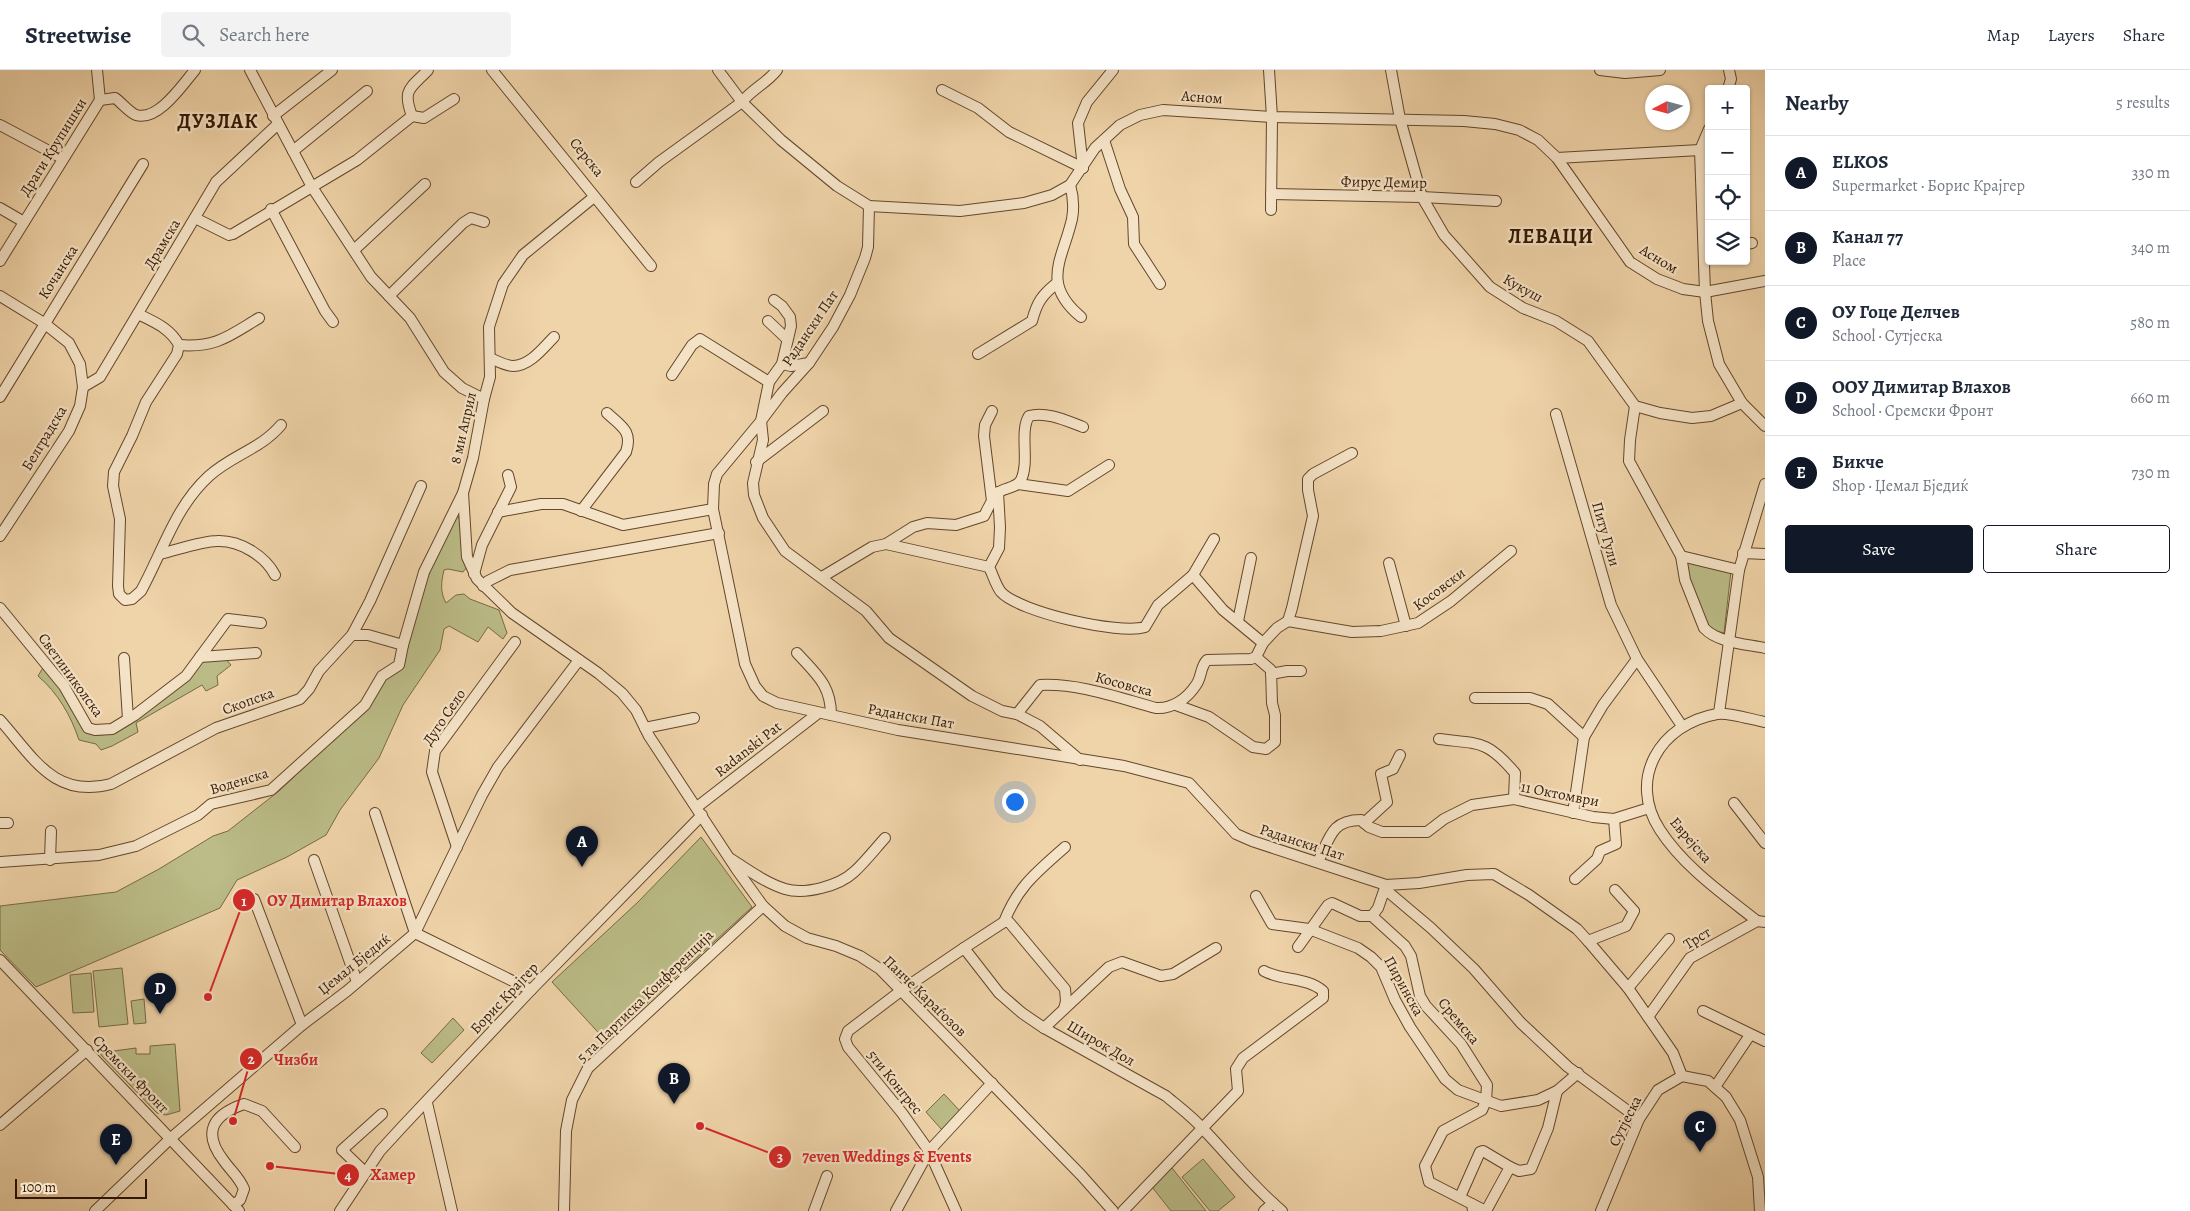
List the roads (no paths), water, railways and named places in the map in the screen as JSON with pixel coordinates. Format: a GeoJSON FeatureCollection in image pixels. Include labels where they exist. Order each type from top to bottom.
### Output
{"type":"FeatureCollection","features":[{"type":"Feature","properties":{"kind":"street"},"geometry":{"type":"LineString","coordinates":[[97,70],[100,100],[116,98],[131,112],[139,116],[149,115],[159,110],[195,70]]}},
{"type":"Feature","properties":{"kind":"street"},"geometry":{"type":"LineString","coordinates":[[250,70],[312,188],[371,277],[410,318],[444,372],[462,388],[484,399]]}},
{"type":"Feature","properties":{"kind":"street","name":"Драмска"},"geometry":{"type":"LineString","coordinates":[[83,387],[100,377],[216,182],[276,120],[332,70]]}},
{"type":"Feature","properties":{"kind":"street"},"geometry":{"type":"LineString","coordinates":[[412,116],[406,97],[408,91],[428,70]]}},
{"type":"Feature","properties":{"kind":"street"},"geometry":{"type":"LineString","coordinates":[[492,70],[594,197]]}},
{"type":"Feature","properties":{"kind":"street","name":"Серска"},"geometry":{"type":"LineString","coordinates":[[497,70],[625,228],[650,261],[650,264],[594,197]]}},
{"type":"Feature","properties":{"kind":"street"},"geometry":{"type":"LineString","coordinates":[[718,70],[742,102],[780,140],[837,186],[869,206]]}},
{"type":"Feature","properties":{"kind":"street"},"geometry":{"type":"LineString","coordinates":[[636,182],[659,162],[742,102],[750,92],[771,78],[777,70]]}},
{"type":"Feature","properties":{"kind":"street"},"geometry":{"type":"LineString","coordinates":[[1083,168],[1078,123],[1087,102],[1113,70]]}},
{"type":"Feature","properties":{"kind":"street"},"geometry":{"type":"LineString","coordinates":[[1269,70],[1272,117],[1272,210]]}},
{"type":"Feature","properties":{"kind":"street","name":"Кукуш"},"geometry":{"type":"LineString","coordinates":[[1390,70],[1400,119],[1422,197],[1444,235],[1490,287],[1523,308],[1556,321],[1588,341],[1635,406]]}},
{"type":"Feature","properties":{"kind":"street"},"geometry":{"type":"LineString","coordinates":[[1600,70],[1626,73],[1660,70]]}},
{"type":"Feature","properties":{"kind":"street"},"geometry":{"type":"LineString","coordinates":[[1729,70],[1731,79],[1729,85]]}},
{"type":"Feature","properties":{"kind":"street"},"geometry":{"type":"LineString","coordinates":[[942,90],[978,108],[1009,132],[1083,168]]}},
{"type":"Feature","properties":{"kind":"street"},"geometry":{"type":"LineString","coordinates":[[293,150],[367,91]]}},
{"type":"Feature","properties":{"kind":"street","name":"Драги Крупишки"},"geometry":{"type":"LineString","coordinates":[[0,261],[62,158],[100,100]]}},
{"type":"Feature","properties":{"kind":"street"},"geometry":{"type":"LineString","coordinates":[[195,218],[229,235],[357,160],[412,116],[424,118],[454,100]]}},
{"type":"Feature","properties":{"kind":"street","name":"Асном"},"geometry":{"type":"LineString","coordinates":[[869,206],[960,211],[1024,203],[1052,195],[1070,184],[1083,168],[1095,148],[1120,125],[1140,114],[1163,110],[1272,117],[1472,122],[1495,124],[1519,130],[1538,140],[1557,158],[1630,262],[1657,279],[1683,289],[1705,292],[1765,281]]}},
{"type":"Feature","properties":{"kind":"street"},"geometry":{"type":"LineString","coordinates":[[0,125],[62,158]]}},
{"type":"Feature","properties":{"kind":"street"},"geometry":{"type":"LineString","coordinates":[[1705,235],[1700,150],[1709,130]]}},
{"type":"Feature","properties":{"kind":"street"},"geometry":{"type":"LineString","coordinates":[[1104,140],[1120,189],[1133,216],[1134,244],[1160,284]]}},
{"type":"Feature","properties":{"kind":"street"},"geometry":{"type":"LineString","coordinates":[[1557,158],[1700,150]]}},
{"type":"Feature","properties":{"kind":"street","name":"Кочанска"},"geometry":{"type":"LineString","coordinates":[[0,397],[143,164]]}},
{"type":"Feature","properties":{"kind":"street"},"geometry":{"type":"LineString","coordinates":[[354,250],[425,184]]}},
{"type":"Feature","properties":{"kind":"street"},"geometry":{"type":"LineString","coordinates":[[1070,184],[1073,206],[1072,219],[1059,256],[1057,283],[1070,309],[1081,317]]}},
{"type":"Feature","properties":{"kind":"street","name":"Фирус Демир"},"geometry":{"type":"LineString","coordinates":[[1272,194],[1422,197],[1496,201]]}},
{"type":"Feature","properties":{"kind":"street","name":"8 ми Април"},"geometry":{"type":"LineString","coordinates":[[403,645],[424,572],[462,493],[473,458],[484,399],[489,386],[488,327],[503,284],[523,255],[594,197]]}},
{"type":"Feature","properties":{"kind":"street","name":"Радански Пат"},"geometry":{"type":"LineString","coordinates":[[869,206],[868,247],[850,296],[809,362],[717,474],[714,484],[713,508],[748,675],[762,696],[776,703],[818,714],[831,715],[898,730],[1081,761],[1124,766],[1189,783],[1236,834],[1386,888],[1467,875],[1494,874],[1529,895],[1577,929],[1628,988],[1673,1053],[1682,1076]]}},
{"type":"Feature","properties":{"kind":"street"},"geometry":{"type":"LineString","coordinates":[[0,208],[24,222]]}},
{"type":"Feature","properties":{"kind":"street"},"geometry":{"type":"LineString","coordinates":[[271,210],[332,322]]}},
{"type":"Feature","properties":{"kind":"street"},"geometry":{"type":"LineString","coordinates":[[389,296],[463,223],[471,218],[484,222]]}},
{"type":"Feature","properties":{"kind":"street"},"geometry":{"type":"LineString","coordinates":[[1706,265],[1705,292],[1708,321],[1719,364],[1742,403],[1765,426]]}},
{"type":"Feature","properties":{"kind":"street"},"geometry":{"type":"LineString","coordinates":[[978,354],[1032,321],[1036,304],[1057,283]]}},
{"type":"Feature","properties":{"kind":"street","name":"Белградска"},"geometry":{"type":"LineString","coordinates":[[0,296],[44,323],[69,343],[80,364],[83,387],[80,406],[69,431],[0,536]]}},
{"type":"Feature","properties":{"kind":"street"},"geometry":{"type":"LineString","coordinates":[[774,300],[782,306],[790,317],[791,326],[782,364],[769,382],[761,421],[763,440],[756,462],[753,483],[754,495],[763,518],[785,551],[866,611],[889,638],[972,696],[1002,710],[1017,714],[1040,726],[1081,761]]}},
{"type":"Feature","properties":{"kind":"street"},"geometry":{"type":"LineString","coordinates":[[138,314],[166,329],[175,337],[179,346],[177,354],[146,402],[114,472],[113,486],[120,519],[118,586],[119,594],[125,600],[132,599],[141,591],[179,512],[196,488],[218,468],[264,443],[281,425]]}},
{"type":"Feature","properties":{"kind":"street"},"geometry":{"type":"LineString","coordinates":[[179,346],[198,347],[214,344],[259,318]]}},
{"type":"Feature","properties":{"kind":"street"},"geometry":{"type":"LineString","coordinates":[[768,321],[787,339]]}},
{"type":"Feature","properties":{"kind":"street"},"geometry":{"type":"LineString","coordinates":[[490,358],[513,366],[534,357],[554,337]]}},
{"type":"Feature","properties":{"kind":"street"},"geometry":{"type":"LineString","coordinates":[[672,375],[692,345],[700,339],[769,382]]}},
{"type":"Feature","properties":{"kind":"street"},"geometry":{"type":"LineString","coordinates":[[782,364],[791,366],[809,362]]}},
{"type":"Feature","properties":{"kind":"street"},"geometry":{"type":"LineString","coordinates":[[1742,403],[1711,416],[1692,418],[1660,413],[1635,406],[1629,461],[1681,556],[1684,580],[1704,628],[1709,633],[1729,640],[1765,648]]}},
{"type":"Feature","properties":{"kind":"street"},"geometry":{"type":"LineString","coordinates":[[756,462],[823,411]]}},
{"type":"Feature","properties":{"kind":"street"},"geometry":{"type":"LineString","coordinates":[[992,411],[985,425],[984,436],[992,502]]}},
{"type":"Feature","properties":{"kind":"street"},"geometry":{"type":"LineString","coordinates":[[581,511],[626,452],[630,441],[628,433],[607,412]]}},
{"type":"Feature","properties":{"kind":"street"},"geometry":{"type":"LineString","coordinates":[[1018,484],[1022,478],[1026,453],[1025,422],[1029,416],[1035,414],[1054,417],[1083,427]]}},
{"type":"Feature","properties":{"kind":"street","name":"Питу Гули"},"geometry":{"type":"LineString","coordinates":[[1556,414],[1611,605],[1637,659],[1682,726]]}},
{"type":"Feature","properties":{"kind":"street"},"geometry":{"type":"LineString","coordinates":[[1256,657],[1269,667],[1271,674],[1276,735],[1275,742],[1266,749],[1254,747],[1209,717],[1176,705],[1196,686],[1202,665],[1207,660],[1251,660],[1256,657],[1264,643],[1278,628],[1288,621],[1300,579],[1313,516],[1308,479],[1313,474],[1352,453]]}},
{"type":"Feature","properties":{"kind":"street"},"geometry":{"type":"LineString","coordinates":[[822,577],[872,547],[886,544],[913,526],[927,523],[956,525],[984,516],[998,492],[1018,484],[1068,491],[1110,465]]}},
{"type":"Feature","properties":{"kind":"street"},"geometry":{"type":"LineString","coordinates":[[474,574],[482,545],[511,487],[508,475]]}},
{"type":"Feature","properties":{"kind":"street"},"geometry":{"type":"LineString","coordinates":[[1765,484],[1739,570],[1719,713],[1765,722]]}},
{"type":"Feature","properties":{"kind":"street","name":"Скопска"},"geometry":{"type":"LineString","coordinates":[[0,720],[46,772],[56,780],[70,786],[99,787],[111,784],[216,728],[300,699],[309,689],[319,671],[352,635],[370,601],[421,486]]}},
{"type":"Feature","properties":{"kind":"street"},"geometry":{"type":"LineString","coordinates":[[989,567],[999,548],[998,492]]}},
{"type":"Feature","properties":{"kind":"street"},"geometry":{"type":"LineString","coordinates":[[462,493],[467,558],[474,574],[483,586],[488,581],[510,570],[719,533]]}},
{"type":"Feature","properties":{"kind":"street"},"geometry":{"type":"LineString","coordinates":[[498,512],[541,504],[563,504],[623,525],[713,508]]}},
{"type":"Feature","properties":{"kind":"street"},"geometry":{"type":"LineString","coordinates":[[989,567],[1001,592],[1020,604],[1038,611],[1110,628],[1136,630],[1144,627],[1158,605],[1193,575],[1214,539]]}},
{"type":"Feature","properties":{"kind":"street"},"geometry":{"type":"LineString","coordinates":[[160,554],[210,542],[231,542],[249,549],[263,559],[275,575]]}},
{"type":"Feature","properties":{"kind":"street"},"geometry":{"type":"LineString","coordinates":[[886,544],[989,567]]}},
{"type":"Feature","properties":{"kind":"street","name":"Косовски"},"geometry":{"type":"LineString","coordinates":[[1288,621],[1352,632],[1380,631],[1418,623],[1451,601],[1511,551]]}},
{"type":"Feature","properties":{"kind":"street"},"geometry":{"type":"LineString","coordinates":[[1743,553],[1765,554]]}},
{"type":"Feature","properties":{"kind":"street"},"geometry":{"type":"LineString","coordinates":[[1681,556],[1739,570]]}},
{"type":"Feature","properties":{"kind":"street"},"geometry":{"type":"LineString","coordinates":[[1238,621],[1251,558]]}},
{"type":"Feature","properties":{"kind":"street"},"geometry":{"type":"LineString","coordinates":[[1389,563],[1406,626]]}},
{"type":"Feature","properties":{"kind":"street"},"geometry":{"type":"LineString","coordinates":[[1193,575],[1223,610],[1264,643]]}},
{"type":"Feature","properties":{"kind":"street","name":"Панче Караѓозов"},"geometry":{"type":"LineString","coordinates":[[483,586],[512,613],[622,693],[636,710],[645,728],[729,858],[763,906],[785,926],[807,938],[836,946],[860,956],[880,969],[992,1083],[1113,1211]]}},
{"type":"Feature","properties":{"kind":"street","name":"Светиниколска"},"geometry":{"type":"LineString","coordinates":[[0,608],[64,686],[88,728],[96,730],[112,729],[186,676],[228,620],[261,623]]}},
{"type":"Feature","properties":{"kind":"street"},"geometry":{"type":"LineString","coordinates":[[352,635],[368,635],[403,645]]}},
{"type":"Feature","properties":{"kind":"street","name":"Дуго Село"},"geometry":{"type":"LineString","coordinates":[[458,847],[432,772],[435,751],[515,642]]}},
{"type":"Feature","properties":{"kind":"street","name":"Воденска"},"geometry":{"type":"LineString","coordinates":[[0,862],[50,860],[99,855],[136,846],[198,816],[211,804],[271,790],[365,705],[382,676],[398,665],[403,645]]}},
{"type":"Feature","properties":{"kind":"street"},"geometry":{"type":"LineString","coordinates":[[200,657],[256,653]]}},
{"type":"Feature","properties":{"kind":"street"},"geometry":{"type":"LineString","coordinates":[[797,653],[826,686],[831,702],[831,715]]}},
{"type":"Feature","properties":{"kind":"street","name":"Светиниколска"},"geometry":{"type":"LineString","coordinates":[[124,658],[128,719]]}},
{"type":"Feature","properties":{"kind":"street"},"geometry":{"type":"LineString","coordinates":[[1573,813],[1584,737],[1603,705],[1637,659]]}},
{"type":"Feature","properties":{"kind":"street","name":"Џемал Бједиќ"},"geometry":{"type":"LineString","coordinates":[[95,1211],[171,1138],[302,1025],[357,982],[414,933],[482,795],[498,767],[579,660]]}},
{"type":"Feature","properties":{"kind":"street"},"geometry":{"type":"LineString","coordinates":[[1271,674],[1301,671]]}},
{"type":"Feature","properties":{"kind":"street","name":"Косовска"},"geometry":{"type":"LineString","coordinates":[[1017,714],[1040,685],[1080,688],[1156,708],[1166,709],[1176,705]]}},
{"type":"Feature","properties":{"kind":"street"},"geometry":{"type":"LineString","coordinates":[[1475,698],[1530,698],[1548,704],[1584,737]]}},
{"type":"Feature","properties":{"kind":"street","name":"Еврејска"},"geometry":{"type":"LineString","coordinates":[[1719,713],[1682,726],[1675,730],[1664,742],[1648,776],[1649,808],[1660,830],[1686,860],[1714,886],[1761,921]]}},
{"type":"Feature","properties":{"kind":"street","name":"Radanski Pat"},"geometry":{"type":"LineString","coordinates":[[699,811],[818,714]]}},
{"type":"Feature","properties":{"kind":"street"},"geometry":{"type":"LineString","coordinates":[[645,728],[694,718]]}},
{"type":"Feature","properties":{"kind":"street"},"geometry":{"type":"LineString","coordinates":[[1439,739],[1485,745],[1501,756],[1515,773],[1514,799]]}},
{"type":"Feature","properties":{"kind":"street"},"geometry":{"type":"LineString","coordinates":[[1364,822],[1386,802],[1381,774],[1393,769],[1400,755]]}},
{"type":"Feature","properties":{"kind":"street","name":"11 Октомври"},"geometry":{"type":"LineString","coordinates":[[1318,862],[1336,826],[1348,820],[1361,820],[1382,832],[1427,832],[1444,819],[1472,805],[1514,799],[1593,817],[1614,819],[1649,808]]}},
{"type":"Feature","properties":{"kind":"street"},"geometry":{"type":"LineString","coordinates":[[1734,803],[1765,843]]}},
{"type":"Feature","properties":{"kind":"street","name":"Борис Крајгер"},"geometry":{"type":"LineString","coordinates":[[340,1211],[380,1152],[699,811]]}},
{"type":"Feature","properties":{"kind":"street"},"geometry":{"type":"LineString","coordinates":[[375,813],[414,933],[531,990]]}},
{"type":"Feature","properties":{"kind":"street"},"geometry":{"type":"LineString","coordinates":[[1575,879],[1597,859],[1600,851],[1616,844],[1614,819]]}},
{"type":"Feature","properties":{"kind":"street"},"geometry":{"type":"LineString","coordinates":[[50,860],[51,831]]}},
{"type":"Feature","properties":{"kind":"street"},"geometry":{"type":"LineString","coordinates":[[729,858],[766,881],[787,890],[820,889],[837,884],[853,873],[885,838]]}},
{"type":"Feature","properties":{"kind":"street"},"geometry":{"type":"LineString","coordinates":[[902,990],[1004,922],[1012,901],[1029,879],[1065,848]]}},
{"type":"Feature","properties":{"kind":"street"},"geometry":{"type":"LineString","coordinates":[[314,860],[357,982]]}},
{"type":"Feature","properties":{"kind":"street"},"geometry":{"type":"LineString","coordinates":[[1298,947],[1309,929],[1328,905],[1332,903],[1360,916],[1372,916],[1378,908],[1386,888],[1474,968],[1521,1023],[1578,1073],[1639,1119]]}},
{"type":"Feature","properties":{"kind":"street"},"geometry":{"type":"LineString","coordinates":[[1588,941],[1626,926],[1630,919],[1634,911],[1615,890]]}},
{"type":"Feature","properties":{"kind":"street","name":"Пиринска"},"geometry":{"type":"LineString","coordinates":[[1256,896],[1272,924],[1309,929],[1358,948],[1371,957],[1381,967],[1395,1000],[1410,1027],[1445,1079],[1458,1090],[1501,1106],[1538,1100],[1557,1091],[1578,1073]]}},
{"type":"Feature","properties":{"kind":"street"},"geometry":{"type":"LineString","coordinates":[[254,899],[302,1025]]}},
{"type":"Feature","properties":{"kind":"street","name":"5 та Партиска Конференција"},"geometry":{"type":"LineString","coordinates":[[564,1211],[566,1131],[572,1100],[588,1068],[763,906]]}},
{"type":"Feature","properties":{"kind":"street","name":"Сремска"},"geometry":{"type":"LineString","coordinates":[[1372,916],[1388,929],[1411,956],[1420,996],[1426,1006],[1461,1044],[1480,1071],[1488,1085],[1486,1100]]}},
{"type":"Feature","properties":{"kind":"street","name":"Трст"},"geometry":{"type":"LineString","coordinates":[[1648,1017],[1690,958],[1761,921]]}},
{"type":"Feature","properties":{"kind":"street"},"geometry":{"type":"LineString","coordinates":[[1004,922],[1009,922],[1015,928],[1065,989],[1066,1001],[1064,1009]]}},
{"type":"Feature","properties":{"kind":"street"},"geometry":{"type":"LineString","coordinates":[[1628,988],[1669,939]]}},
{"type":"Feature","properties":{"kind":"street","name":"Широк Дол"},"geometry":{"type":"LineString","coordinates":[[964,948],[999,993],[1044,1028],[1166,1096],[1203,1128],[1247,1179],[1282,1211]]}},
{"type":"Feature","properties":{"kind":"street"},"geometry":{"type":"LineString","coordinates":[[1044,1028],[1116,963],[1122,962],[1161,976],[1166,976],[1173,974],[1216,948]]}},
{"type":"Feature","properties":{"kind":"street","name":"Сремски Фронт"},"geometry":{"type":"LineString","coordinates":[[0,960],[236,1208]]}},
{"type":"Feature","properties":{"kind":"street"},"geometry":{"type":"LineString","coordinates":[[1123,1211],[1238,1091],[1236,1069],[1243,1058],[1323,998],[1323,990],[1316,985],[1273,976],[1264,971]]}},
{"type":"Feature","properties":{"kind":"street","name":"5ти Конгрес"},"geometry":{"type":"LineString","coordinates":[[902,990],[848,1031],[845,1039],[848,1047],[902,1113],[928,1151],[956,1211]]}},
{"type":"Feature","properties":{"kind":"street"},"geometry":{"type":"LineString","coordinates":[[1703,1011],[1765,1041]]}},
{"type":"Feature","properties":{"kind":"street"},"geometry":{"type":"LineString","coordinates":[[1715,1087],[1750,1035]]}},
{"type":"Feature","properties":{"kind":"street"},"geometry":{"type":"LineString","coordinates":[[0,1125],[87,1050]]}},
{"type":"Feature","properties":{"kind":"street"},"geometry":{"type":"LineString","coordinates":[[1682,1076],[1708,1081],[1726,1097],[1740,1120],[1758,1177],[1760,1211]]}},
{"type":"Feature","properties":{"kind":"street","name":"Сутјеска"},"geometry":{"type":"LineString","coordinates":[[1601,1211],[1639,1119],[1658,1090],[1682,1076]]}},
{"type":"Feature","properties":{"kind":"street"},"geometry":{"type":"LineString","coordinates":[[896,1211],[928,1151],[992,1083]]}},
{"type":"Feature","properties":{"kind":"street"},"geometry":{"type":"LineString","coordinates":[[1460,1197],[1480,1152],[1484,1151],[1510,1167],[1519,1170],[1530,1169],[1548,1128],[1557,1091]]}},
{"type":"Feature","properties":{"kind":"street"},"geometry":{"type":"LineString","coordinates":[[1486,1100],[1482,1110],[1443,1131],[1426,1166],[1429,1182],[1460,1197],[1473,1208],[1486,1211],[1510,1167]]}},
{"type":"Feature","properties":{"kind":"street"},"geometry":{"type":"LineString","coordinates":[[426,1103],[452,1211]]}},
{"type":"Feature","properties":{"kind":"street"},"geometry":{"type":"LineString","coordinates":[[236,1208],[244,1189],[239,1178],[223,1161],[212,1142],[212,1128],[219,1117],[231,1108],[244,1104],[262,1111],[295,1147]]}},
{"type":"Feature","properties":{"kind":"street"},"geometry":{"type":"LineString","coordinates":[[366,1172],[342,1150],[382,1114]]}},
{"type":"Feature","properties":{"kind":"street"},"geometry":{"type":"LineString","coordinates":[[814,1211],[827,1176]]}},
{"type":"Feature","properties":{"kind":"street"},"geometry":{"type":"LineString","coordinates":[[1264,1211],[1272,1203]]}},
{"type":"Feature","properties":{"kind":"place","name":"ELKOS"},"geometry":{"type":"Point","coordinates":[582,867]}},
{"type":"Feature","properties":{"kind":"place","name":"ОУ Димитар Влахов"},"geometry":{"type":"Point","coordinates":[208,997]}},
{"type":"Feature","properties":{"kind":"place","name":"ООУ Димитар Влахов"},"geometry":{"type":"Point","coordinates":[160,1014]}},
{"type":"Feature","properties":{"kind":"place","name":"Канал 77"},"geometry":{"type":"Point","coordinates":[674,1104]}},
{"type":"Feature","properties":{"kind":"place","name":"Чизби"},"geometry":{"type":"Point","coordinates":[233,1121]}},
{"type":"Feature","properties":{"kind":"place","name":"7even Weddings & Events"},"geometry":{"type":"Point","coordinates":[700,1126]}},
{"type":"Feature","properties":{"kind":"place","name":"ОУ Гоце Делчев"},"geometry":{"type":"Point","coordinates":[1700,1152]}},
{"type":"Feature","properties":{"kind":"place","name":"Бикче"},"geometry":{"type":"Point","coordinates":[116,1165]}},
{"type":"Feature","properties":{"kind":"place","name":"Хамер"},"geometry":{"type":"Point","coordinates":[270,1166]}},
{"type":"Feature","properties":{"kind":"district","name":"ДУЗЛАК"},"geometry":{"type":"Point","coordinates":[218,121]}},
{"type":"Feature","properties":{"kind":"district","name":"ЛЕВАЦИ"},"geometry":{"type":"Point","coordinates":[1551,236]}}]}
